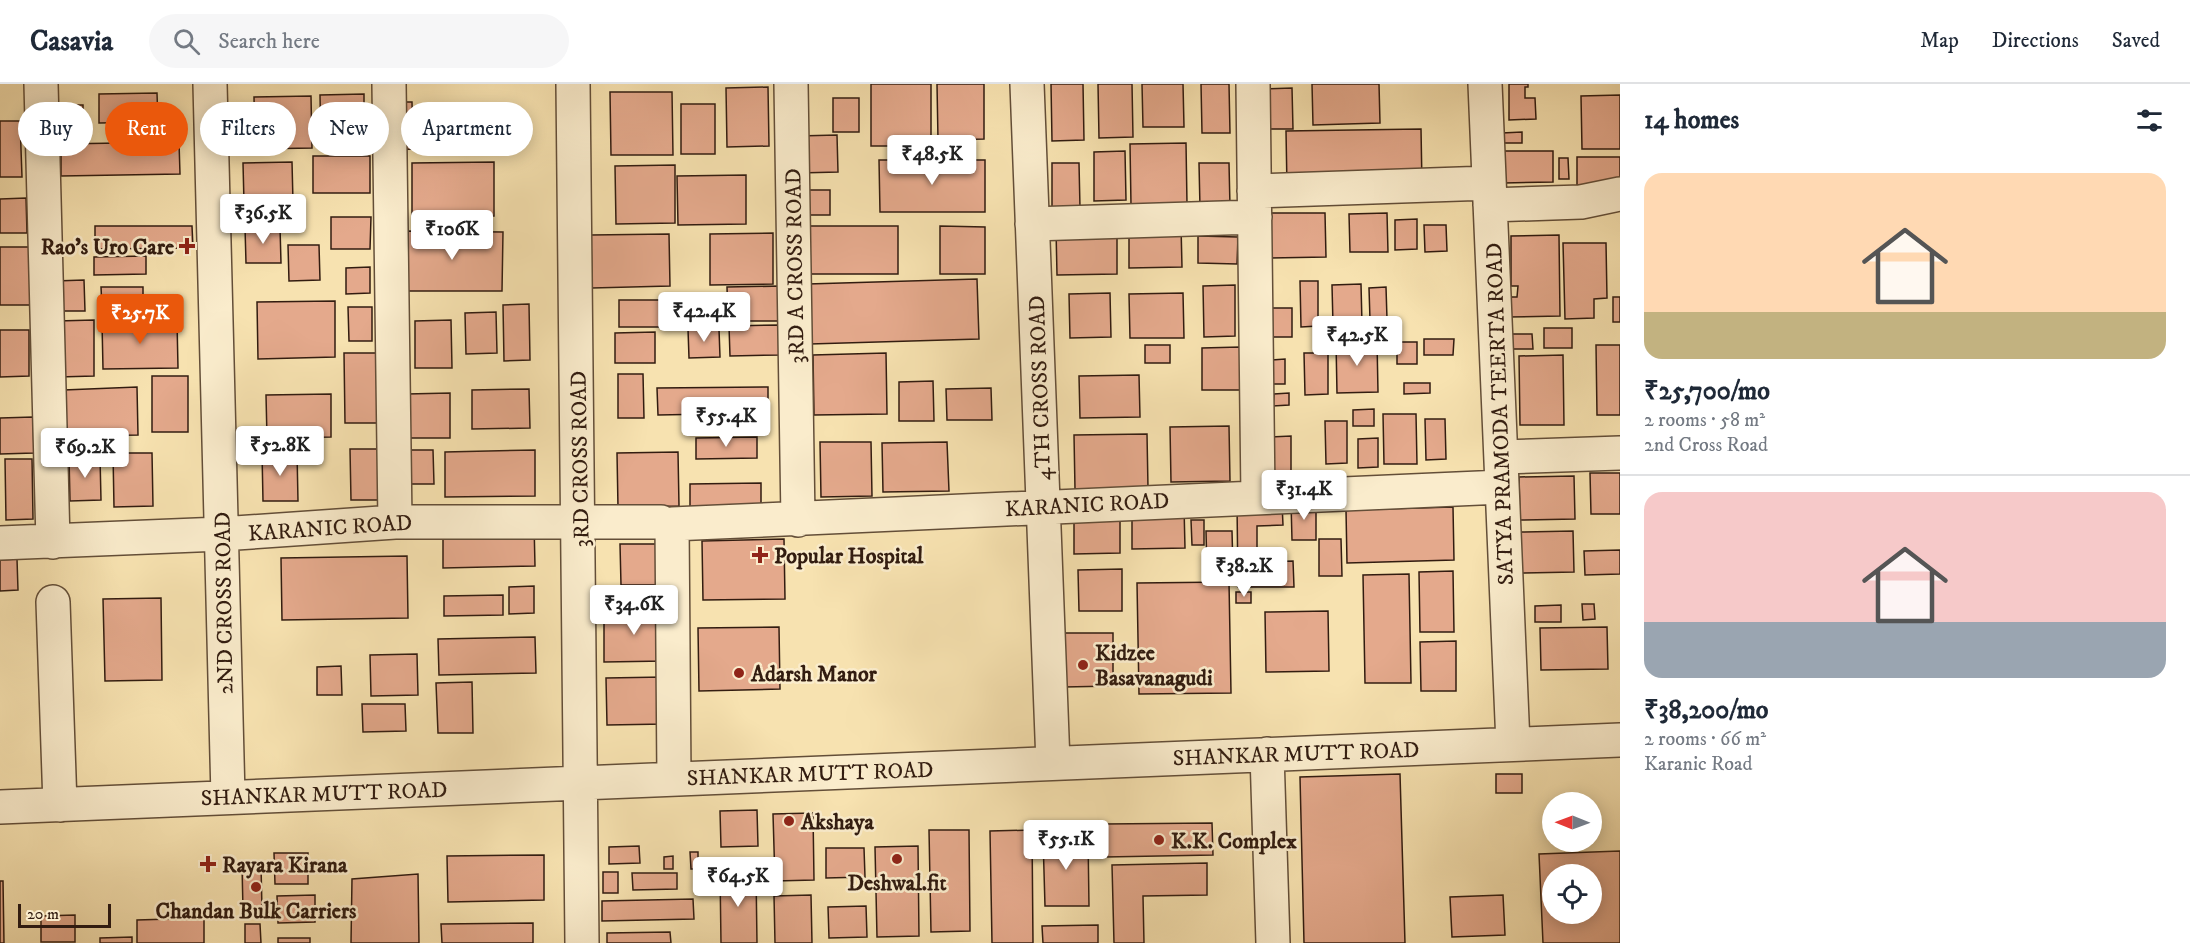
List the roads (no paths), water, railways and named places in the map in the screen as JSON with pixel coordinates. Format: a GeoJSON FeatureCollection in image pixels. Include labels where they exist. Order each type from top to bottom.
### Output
{"type":"FeatureCollection","features":[{"type":"Feature","properties":{"kind":"street"},"geometry":{"type":"LineString","coordinates":[[41,84],[53,542]]}},
{"type":"Feature","properties":{"kind":"street","name":"2ND CROSS ROAD"},"geometry":{"type":"LineString","coordinates":[[210,84],[228,797]]}},
{"type":"Feature","properties":{"kind":"street"},"geometry":{"type":"LineString","coordinates":[[388,84],[395,522]]}},
{"type":"Feature","properties":{"kind":"street","name":"3RD CROSS ROAD"},"geometry":{"type":"LineString","coordinates":[[573,84],[583,783],[582,943]]}},
{"type":"Feature","properties":{"kind":"street","name":"3RD A CROSS ROAD"},"geometry":{"type":"LineString","coordinates":[[791,84],[798,520]]}},
{"type":"Feature","properties":{"kind":"street","name":"4TH CROSS ROAD"},"geometry":{"type":"LineString","coordinates":[[1027,84],[1053,763]]}},
{"type":"Feature","properties":{"kind":"street"},"geometry":{"type":"LineString","coordinates":[[1253,84],[1258,497]]}},
{"type":"Feature","properties":{"kind":"street","name":"SATYA PRAMODA TEERTA ROAD"},"geometry":{"type":"LineString","coordinates":[[1485,84],[1513,744]]}},
{"type":"Feature","properties":{"kind":"street"},"geometry":{"type":"LineString","coordinates":[[1032,224],[1255,204],[1490,194],[1581,202],[1620,215]]}},
{"type":"Feature","properties":{"kind":"street"},"geometry":{"type":"LineString","coordinates":[[1581,202],[1620,194]]}},
{"type":"Feature","properties":{"kind":"street","name":"KARANIC ROAD"},"geometry":{"type":"LineString","coordinates":[[0,543],[221,534],[395,522],[667,523],[798,520],[1258,497],[1502,472],[1620,453]]}},
{"type":"Feature","properties":{"kind":"street"},"geometry":{"type":"LineString","coordinates":[[667,523],[674,779]]}},
{"type":"Feature","properties":{"kind":"street"},"geometry":{"type":"LineString","coordinates":[[53,602],[60,805]]}},
{"type":"Feature","properties":{"kind":"street","name":"SHANKAR MUTT ROAD"},"geometry":{"type":"LineString","coordinates":[[0,807],[1620,740]]}},
{"type":"Feature","properties":{"kind":"street"},"geometry":{"type":"LineString","coordinates":[[1267,754],[1273,943]]}},
{"type":"Feature","properties":{"kind":"place","name":"Rao's Uro Care"},"geometry":{"type":"Point","coordinates":[187,246]}},
{"type":"Feature","properties":{"kind":"place","name":"Popular Hospital"},"geometry":{"type":"Point","coordinates":[760,555]}},
{"type":"Feature","properties":{"kind":"place","name":"Kidzee Basavanagudi"},"geometry":{"type":"Point","coordinates":[1083,665]}},
{"type":"Feature","properties":{"kind":"place","name":"Adarsh Manor"},"geometry":{"type":"Point","coordinates":[739,673]}},
{"type":"Feature","properties":{"kind":"place","name":"Akshaya"},"geometry":{"type":"Point","coordinates":[789,821]}},
{"type":"Feature","properties":{"kind":"place","name":"K.K. Complex"},"geometry":{"type":"Point","coordinates":[1159,840]}},
{"type":"Feature","properties":{"kind":"place","name":"Deshwal.fit"},"geometry":{"type":"Point","coordinates":[897,859]}},
{"type":"Feature","properties":{"kind":"place","name":"Rayara Kirana"},"geometry":{"type":"Point","coordinates":[208,864]}},
{"type":"Feature","properties":{"kind":"place","name":"Chandan Bulk Carriers"},"geometry":{"type":"Point","coordinates":[256,887]}}]}
